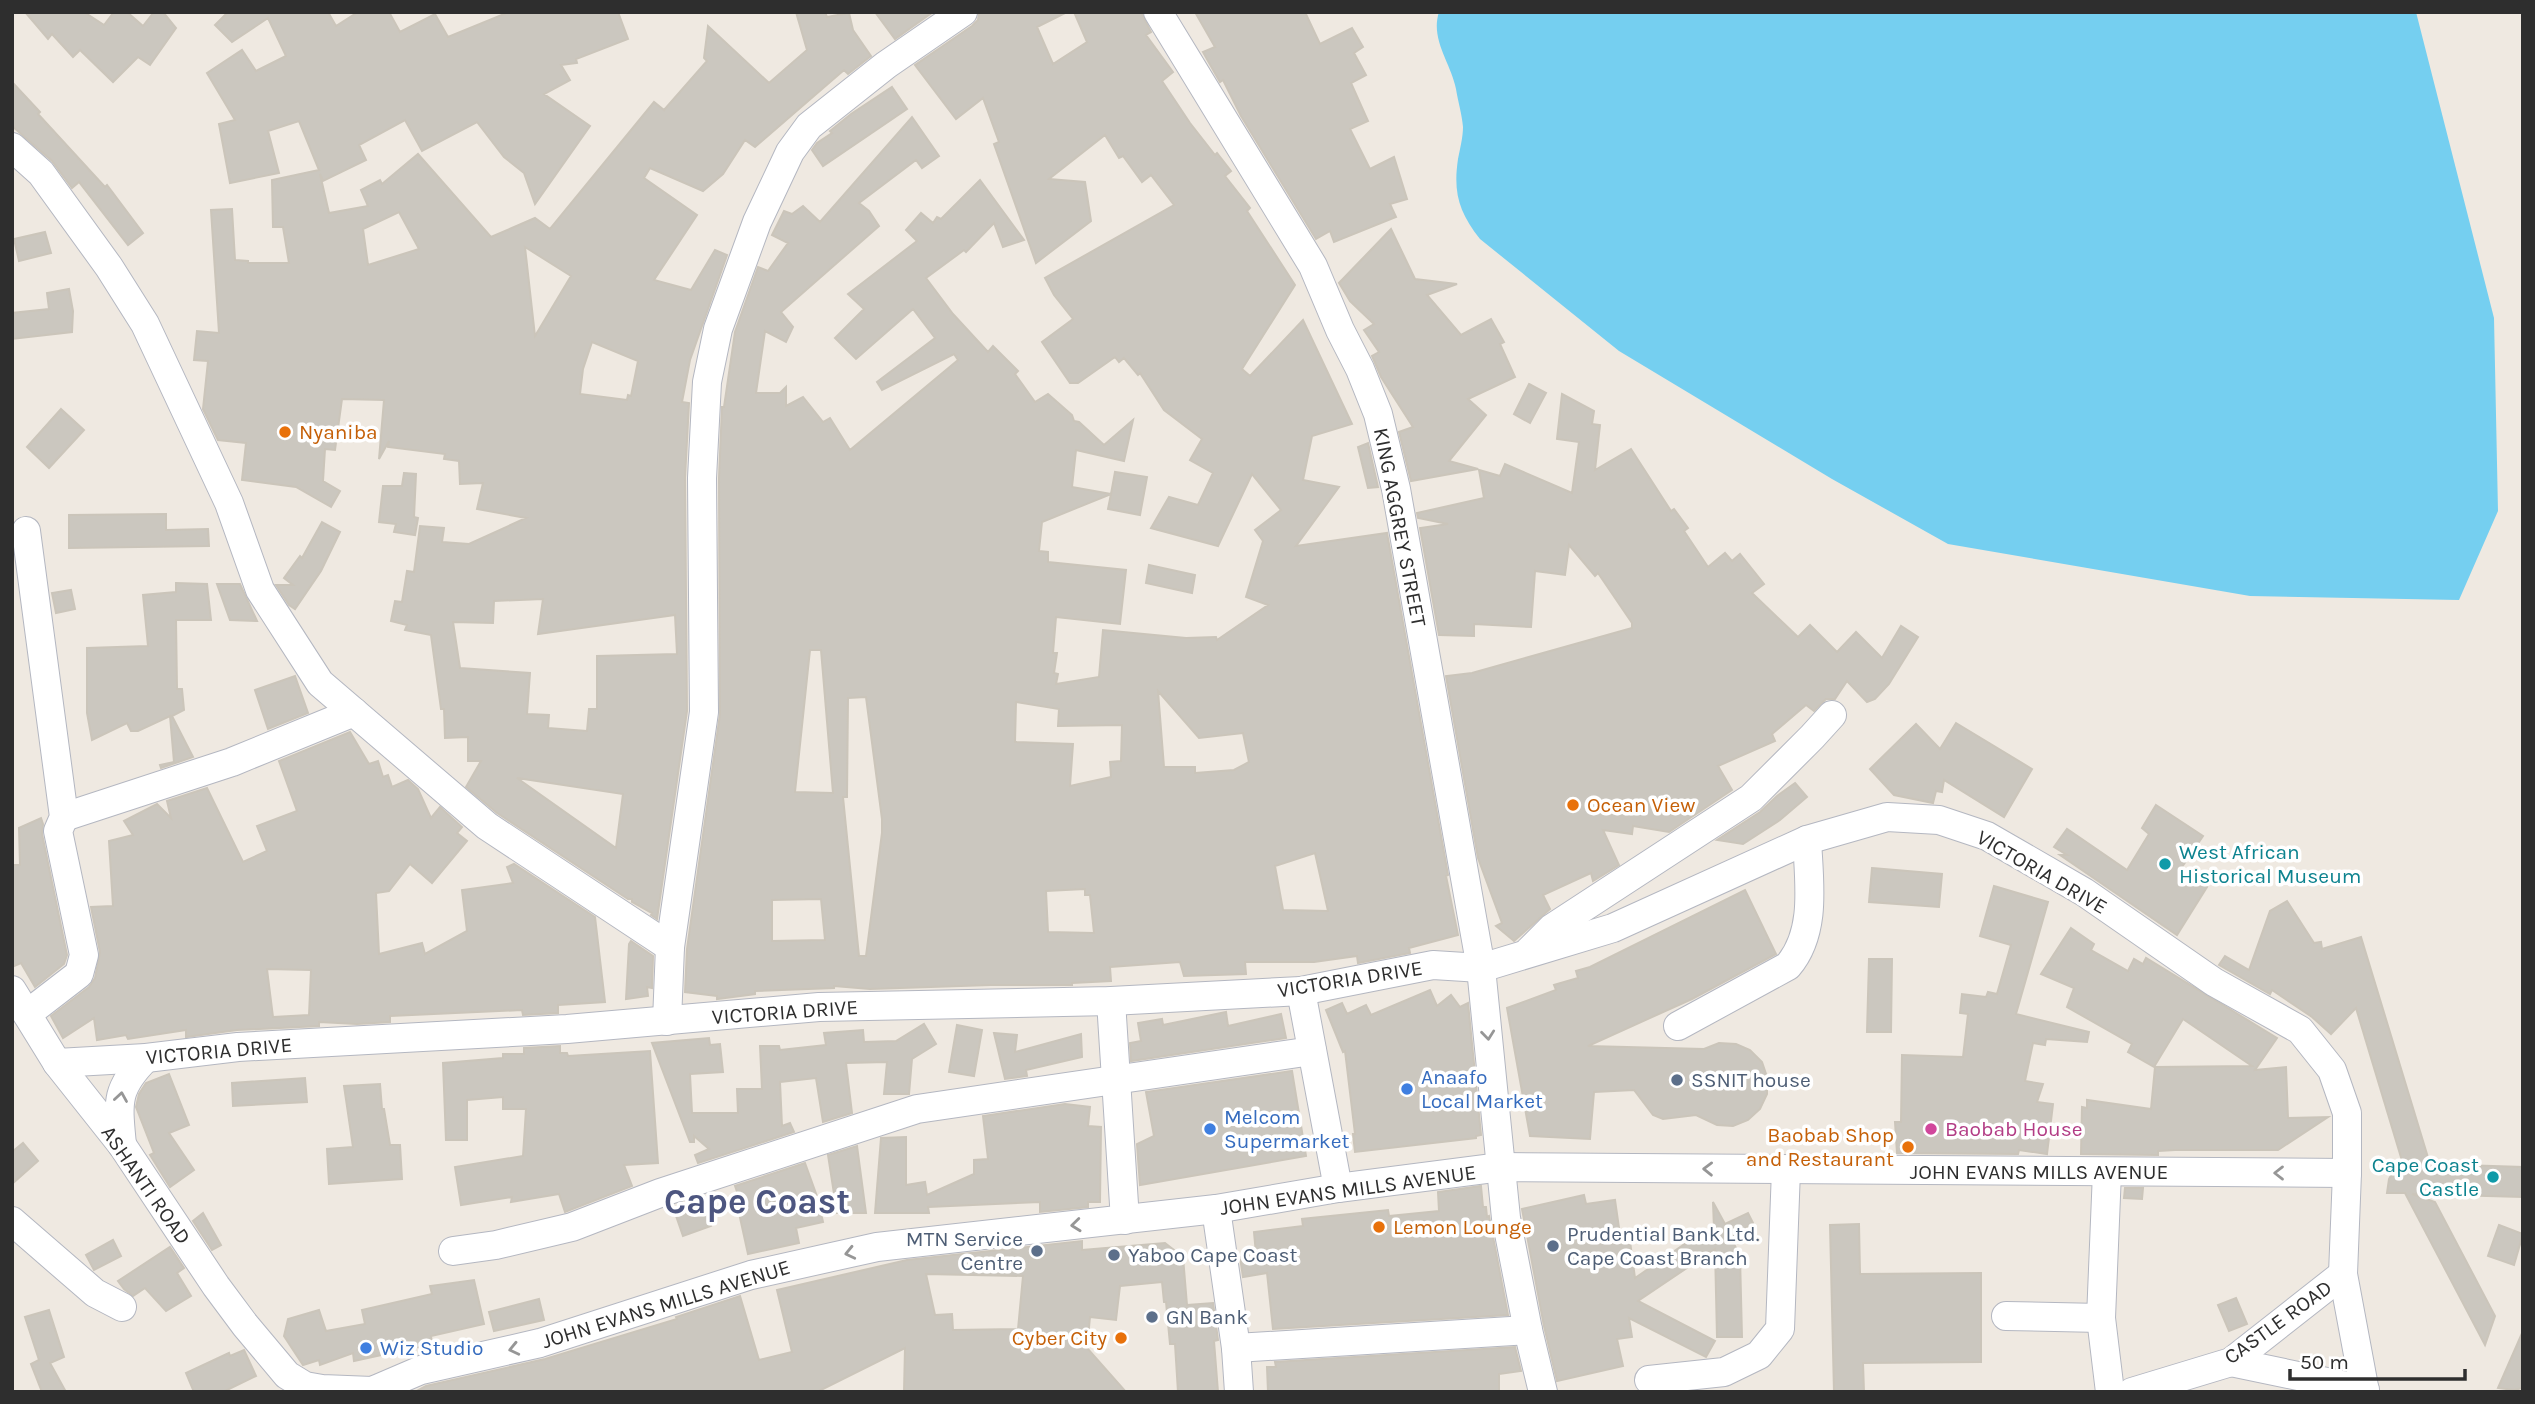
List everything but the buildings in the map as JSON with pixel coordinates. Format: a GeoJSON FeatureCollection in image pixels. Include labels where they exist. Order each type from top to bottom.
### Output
{"type":"FeatureCollection","features":[{"type":"Feature","properties":{"kind":"street"},"geometry":{"type":"LineString","coordinates":[[667,1021],[670,947],[704,712],[702,478],[707,382],[718,329],[757,222],[790,152],[809,126],[886,65],[963,12]]}},
{"type":"Feature","properties":{"kind":"street","name":"KING AGGREY STREET"},"geometry":{"type":"LineString","coordinates":[[1158,12],[1313,266],[1378,414],[1396,489],[1481,968],[1506,1218],[1543,1392]]}},
{"type":"Feature","properties":{"kind":"street"},"geometry":{"type":"LineString","coordinates":[[12,147],[41,173],[109,267],[145,324],[229,503],[260,590],[320,683],[487,827],[670,947]]}},
{"type":"Feature","properties":{"kind":"street"},"geometry":{"type":"LineString","coordinates":[[26,531],[64,817],[58,831],[83,955],[79,974],[27,1014]]}},
{"type":"Feature","properties":{"kind":"street"},"geometry":{"type":"LineString","coordinates":[[64,817],[232,762],[354,712]]}},
{"type":"Feature","properties":{"kind":"street"},"geometry":{"type":"LineString","coordinates":[[1524,955],[1552,928],[1751,798],[1832,715]]}},
{"type":"Feature","properties":{"kind":"street","name":"VICTORIA DRIVE"},"geometry":{"type":"LineString","coordinates":[[57,1063],[146,1058],[238,1047],[667,1021],[819,1007],[1111,1002],[1301,990],[1433,965],[1481,968],[1614,928],[1807,840],[1887,817],[1940,820],[1987,836],[2084,892],[2214,982],[2300,1030],[2332,1070],[2347,1113],[2343,1274],[2365,1391]]}},
{"type":"Feature","properties":{"kind":"street"},"geometry":{"type":"LineString","coordinates":[[1678,1026],[1788,966],[1800,953],[1810,897],[1807,840]]}},
{"type":"Feature","properties":{"kind":"street","name":"ASHANTI ROAD"},"geometry":{"type":"LineString","coordinates":[[12,990],[57,1063],[121,1145],[216,1286],[290,1383],[322,1390],[371,1391]]}},
{"type":"Feature","properties":{"kind":"street"},"geometry":{"type":"LineString","coordinates":[[1301,990],[1338,1188]]}},
{"type":"Feature","properties":{"kind":"street"},"geometry":{"type":"LineString","coordinates":[[1111,1002],[1125,1220]]}},
{"type":"Feature","properties":{"kind":"street"},"geometry":{"type":"LineString","coordinates":[[453,1251],[496,1245],[572,1227],[660,1193],[917,1109],[1312,1051]]}},
{"type":"Feature","properties":{"kind":"street"},"geometry":{"type":"LineString","coordinates":[[121,1145],[119,1113],[122,1087],[132,1071],[146,1058]]}},
{"type":"Feature","properties":{"kind":"street","name":"JOHN EVANS MILLS AVENUE"},"geometry":{"type":"LineString","coordinates":[[371,1391],[421,1370],[540,1343],[751,1275],[877,1247],[1216,1209],[1338,1188],[1501,1167],[2347,1174]]}},
{"type":"Feature","properties":{"kind":"street"},"geometry":{"type":"LineString","coordinates":[[1649,1380],[1724,1372],[1759,1355],[1780,1329],[1786,1170]]}},
{"type":"Feature","properties":{"kind":"street"},"geometry":{"type":"LineString","coordinates":[[2107,1172],[2101,1318],[2109,1392]]}},
{"type":"Feature","properties":{"kind":"street"},"geometry":{"type":"LineString","coordinates":[[1216,1209],[1236,1348],[1239,1392]]}},
{"type":"Feature","properties":{"kind":"street"},"geometry":{"type":"LineString","coordinates":[[12,1221],[95,1293],[122,1307]]}},
{"type":"Feature","properties":{"kind":"street","name":"CASTLE ROAD"},"geometry":{"type":"LineString","coordinates":[[2132,1392],[2190,1383],[2231,1362],[2343,1274]]}},
{"type":"Feature","properties":{"kind":"street"},"geometry":{"type":"LineString","coordinates":[[2006,1316],[2101,1318]]}},
{"type":"Feature","properties":{"kind":"street"},"geometry":{"type":"LineString","coordinates":[[1236,1348],[1528,1331]]}},
{"type":"Feature","properties":{"kind":"street"},"geometry":{"type":"LineString","coordinates":[[2231,1362],[2365,1391]]}},
{"type":"Feature","properties":{"kind":"water"},"geometry":{"type":"Polygon","coordinates":[[[1439,12],[2416,12],[2494,318],[2498,511],[2459,600],[2250,596],[1948,544],[1832,479],[1619,351],[1480,239],[1462,211],[1457,192],[1463,127],[1453,79],[1439,42],[1439,12]]]}},
{"type":"Feature","properties":{"kind":"place","name":"Nyaniba"},"geometry":{"type":"Point","coordinates":[285,432]}},
{"type":"Feature","properties":{"kind":"place","name":"Ocean View"},"geometry":{"type":"Point","coordinates":[1573,805]}},
{"type":"Feature","properties":{"kind":"place","name":"West African Historical Museum"},"geometry":{"type":"Point","coordinates":[2165,864]}},
{"type":"Feature","properties":{"kind":"place","name":"SSNIT house"},"geometry":{"type":"Point","coordinates":[1677,1080]}},
{"type":"Feature","properties":{"kind":"place","name":"Anaafo Local Market"},"geometry":{"type":"Point","coordinates":[1407,1089]}},
{"type":"Feature","properties":{"kind":"place","name":"Melcom Supermarket"},"geometry":{"type":"Point","coordinates":[1210,1129]}},
{"type":"Feature","properties":{"kind":"place","name":"Baobab House"},"geometry":{"type":"Point","coordinates":[1931,1129]}},
{"type":"Feature","properties":{"kind":"place","name":"Baobab Shop and Restaurant"},"geometry":{"type":"Point","coordinates":[1908,1147]}},
{"type":"Feature","properties":{"kind":"place","name":"Cape Coast Castle"},"geometry":{"type":"Point","coordinates":[2493,1177]}},
{"type":"Feature","properties":{"kind":"place","name":"Lemon Lounge"},"geometry":{"type":"Point","coordinates":[1379,1227]}},
{"type":"Feature","properties":{"kind":"place","name":"Prudential Bank Ltd. Cape Coast Branch"},"geometry":{"type":"Point","coordinates":[1553,1246]}},
{"type":"Feature","properties":{"kind":"place","name":"MTN Service Centre"},"geometry":{"type":"Point","coordinates":[1037,1251]}},
{"type":"Feature","properties":{"kind":"place","name":"Yaboo Cape Coast"},"geometry":{"type":"Point","coordinates":[1114,1255]}},
{"type":"Feature","properties":{"kind":"place","name":"GN Bank"},"geometry":{"type":"Point","coordinates":[1152,1317]}},
{"type":"Feature","properties":{"kind":"place","name":"Cyber City"},"geometry":{"type":"Point","coordinates":[1121,1338]}},
{"type":"Feature","properties":{"kind":"place","name":"Wiz Studio"},"geometry":{"type":"Point","coordinates":[366,1348]}},
{"type":"Feature","properties":{"kind":"district","name":"Cape Coast"},"geometry":{"type":"Point","coordinates":[757,1201]}}]}
